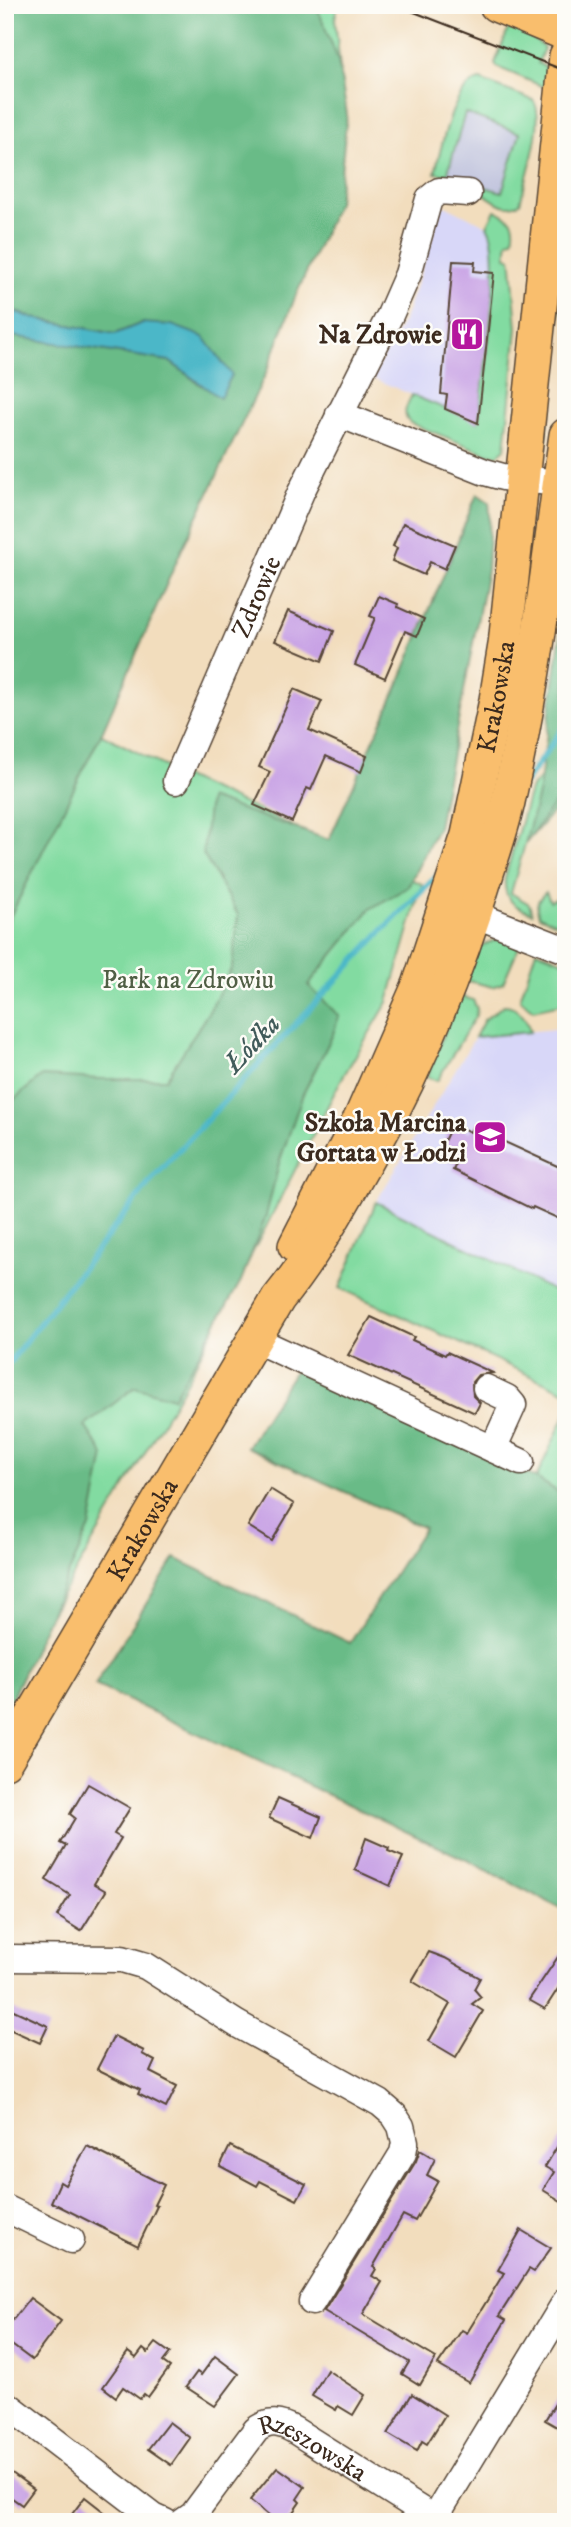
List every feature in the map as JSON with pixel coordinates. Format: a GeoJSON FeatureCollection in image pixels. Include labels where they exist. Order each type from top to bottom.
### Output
{"type":"FeatureCollection","features":[{"type":"Feature","properties":{"kind":"main road"},"geometry":{"type":"LineString","coordinates":[[496,5],[566,34]]}},
{"type":"Feature","properties":{"kind":"main road","name":"Krakowska"},"geometry":{"type":"LineString","coordinates":[[485,826],[496,700],[505,645],[566,56]]}},
{"type":"Feature","properties":{"kind":"main road","name":"Krakowska"},"geometry":{"type":"LineString","coordinates":[[5,1762],[278,1299],[321,1242],[392,1115],[424,1049],[451,984],[458,900],[485,826],[516,763],[566,435]]}},
{"type":"Feature","properties":{"kind":"street","name":"Zdrowie"},"geometry":{"type":"LineString","coordinates":[[176,781],[301,492],[408,274],[429,199],[439,191],[468,193]]}},
{"type":"Feature","properties":{"kind":"street"},"geometry":{"type":"LineString","coordinates":[[339,414],[485,472],[503,477],[559,483]]}},
{"type":"Feature","properties":{"kind":"street"},"geometry":{"type":"LineString","coordinates":[[458,900],[566,950]]}},
{"type":"Feature","properties":{"kind":"street"},"geometry":{"type":"LineString","coordinates":[[254,1339],[521,1462]]}},
{"type":"Feature","properties":{"kind":"street"},"geometry":{"type":"LineString","coordinates":[[486,1388],[507,1398],[513,1405],[493,1449]]}},
{"type":"Feature","properties":{"kind":"street"},"geometry":{"type":"LineString","coordinates":[[5,1958],[122,1959],[146,1966],[237,2024],[364,2092],[394,2115],[401,2126],[405,2141],[403,2154],[312,2302]]}},
{"type":"Feature","properties":{"kind":"street"},"geometry":{"type":"LineString","coordinates":[[5,2208],[71,2240]]}},
{"type":"Feature","properties":{"kind":"street"},"geometry":{"type":"LineString","coordinates":[[439,2518],[566,2301]]}},
{"type":"Feature","properties":{"kind":"street"},"geometry":{"type":"LineString","coordinates":[[5,2403],[154,2517],[165,2522]]}},
{"type":"Feature","properties":{"kind":"street","name":"Rzeszowska"},"geometry":{"type":"LineString","coordinates":[[183,2522],[193,2515],[256,2430],[272,2423],[284,2424],[439,2518]]}},
{"type":"Feature","properties":{"kind":"shaded area"},"geometry":{"type":"Polygon","coordinates":[[[465,113],[521,133],[502,192],[447,175],[465,113]]]}},
{"type":"Feature","properties":{"kind":"shaded area"},"geometry":{"type":"Polygon","coordinates":[[[447,206],[487,226],[492,232],[494,273],[478,423],[372,378],[405,317],[441,207],[447,206]]]}},
{"type":"Feature","properties":{"kind":"shaded area","name":"Szkoła Marcina Gortata w Łodzi"},"geometry":{"type":"Polygon","coordinates":[[[566,1028],[566,1298],[376,1202],[475,1037],[566,1028]]]}},
{"type":"Feature","properties":{"kind":"green space","name":"Park na Zdrowiu"},"geometry":{"type":"Polygon","coordinates":[[[5,5],[338,5],[335,18],[345,119],[88,727],[189,779],[422,884],[388,1002],[341,1080],[188,1379],[5,1692],[5,5]]]}},
{"type":"Feature","properties":{"kind":"green space"},"geometry":{"type":"Polygon","coordinates":[[[5,5],[312,5],[317,7],[338,60],[347,114],[338,202],[296,295],[266,373],[181,551],[103,730],[5,927],[5,335],[169,361],[202,386],[142,323],[115,334],[33,318],[5,308],[5,5]]]}},
{"type":"Feature","properties":{"kind":"green space"},"geometry":{"type":"Polygon","coordinates":[[[510,25],[528,33],[544,48],[538,63],[553,71],[551,90],[497,67],[495,63],[510,25]]]}},
{"type":"Feature","properties":{"kind":"green space"},"geometry":{"type":"Polygon","coordinates":[[[480,80],[533,100],[537,109],[534,150],[520,203],[515,205],[501,204],[484,194],[485,187],[502,192],[520,133],[465,113],[447,175],[435,173],[444,135],[455,106],[470,84],[480,80]]]}},
{"type":"Feature","properties":{"kind":"green space"},"geometry":{"type":"Polygon","coordinates":[[[566,167],[566,243],[545,449],[543,459],[539,461],[566,167]]]}},
{"type":"Feature","properties":{"kind":"green space"},"geometry":{"type":"Polygon","coordinates":[[[495,210],[514,224],[513,240],[508,241],[506,257],[511,258],[517,328],[505,449],[498,455],[488,454],[410,423],[405,413],[412,395],[478,422],[493,289],[492,239],[487,226],[495,210]]]}},
{"type":"Feature","properties":{"kind":"green space"},"geometry":{"type":"Polygon","coordinates":[[[477,494],[489,502],[487,570],[438,827],[408,887],[370,909],[308,985],[339,1016],[303,1094],[279,1163],[266,1216],[241,1281],[173,1398],[135,1387],[85,1426],[104,1455],[90,1527],[5,1713],[5,1107],[42,1076],[166,1079],[211,1008],[232,967],[238,915],[203,854],[209,798],[329,840],[397,688],[477,494]]]}},
{"type":"Feature","properties":{"kind":"green space"},"geometry":{"type":"Polygon","coordinates":[[[566,595],[566,788],[525,844],[539,790],[566,595]]]}},
{"type":"Feature","properties":{"kind":"green space"},"geometry":{"type":"Polygon","coordinates":[[[566,739],[566,797],[525,844],[511,893],[529,904],[532,913],[511,901],[506,891],[505,878],[530,790],[558,754],[566,739]]]}},
{"type":"Feature","properties":{"kind":"green space"},"geometry":{"type":"Polygon","coordinates":[[[566,886],[566,927],[539,916],[537,906],[546,892],[550,901],[562,897],[559,888],[566,886]]]}},
{"type":"Feature","properties":{"kind":"green space"},"geometry":{"type":"Polygon","coordinates":[[[501,938],[520,944],[503,983],[493,987],[464,980],[480,946],[501,938]]]}},
{"type":"Feature","properties":{"kind":"green space"},"geometry":{"type":"Polygon","coordinates":[[[536,950],[566,962],[566,1003],[533,1010],[520,999],[536,950]]]}},
{"type":"Feature","properties":{"kind":"green space"},"geometry":{"type":"Polygon","coordinates":[[[458,995],[473,1000],[477,1009],[476,1015],[437,1081],[427,1077],[458,995]]]}},
{"type":"Feature","properties":{"kind":"green space"},"geometry":{"type":"Polygon","coordinates":[[[504,1005],[514,1007],[521,1014],[530,1032],[475,1037],[484,1020],[504,1005]]]}},
{"type":"Feature","properties":{"kind":"green space"},"geometry":{"type":"Polygon","coordinates":[[[376,1202],[566,1297],[566,1392],[340,1288],[376,1202]]]}},
{"type":"Feature","properties":{"kind":"green space"},"geometry":{"type":"Polygon","coordinates":[[[296,1369],[536,1478],[566,1497],[566,1911],[473,1863],[95,1685],[175,1558],[350,1643],[424,1528],[247,1447],[296,1369]]]}},
{"type":"Feature","properties":{"kind":"green space"},"geometry":{"type":"Polygon","coordinates":[[[566,1413],[566,1497],[536,1478],[566,1413]]]}},
{"type":"Feature","properties":{"kind":"water"},"geometry":{"type":"Polygon","coordinates":[[[5,308],[33,318],[115,334],[142,323],[172,325],[204,337],[232,375],[220,398],[169,361],[5,335],[5,308]]]}},
{"type":"Feature","properties":{"kind":"building","name":"Na Zdrowie"},"geometry":{"type":"Polygon","coordinates":[[[453,261],[475,262],[474,271],[494,273],[478,423],[445,409],[447,395],[441,394],[453,261]]]}},
{"type":"Feature","properties":{"kind":"building"},"geometry":{"type":"Polygon","coordinates":[[[403,523],[455,545],[445,569],[430,562],[424,575],[392,561],[397,548],[393,546],[403,523]]]}},
{"type":"Feature","properties":{"kind":"building"},"geometry":{"type":"Polygon","coordinates":[[[379,596],[424,619],[417,636],[405,631],[385,678],[355,665],[375,618],[370,616],[379,596]]]}},
{"type":"Feature","properties":{"kind":"building"},"geometry":{"type":"Polygon","coordinates":[[[288,611],[334,631],[322,661],[275,641],[288,611]]]}},
{"type":"Feature","properties":{"kind":"building"},"geometry":{"type":"Polygon","coordinates":[[[294,689],[322,701],[309,730],[367,756],[361,772],[326,756],[311,790],[307,788],[292,822],[254,805],[270,772],[259,767],[294,689]]]}},
{"type":"Feature","properties":{"kind":"building"},"geometry":{"type":"Polygon","coordinates":[[[452,1124],[470,1132],[472,1127],[566,1170],[566,1222],[533,1207],[532,1209],[453,1170],[456,1164],[437,1156],[452,1124]]]}},
{"type":"Feature","properties":{"kind":"building"},"geometry":{"type":"Polygon","coordinates":[[[371,1317],[414,1337],[412,1340],[493,1373],[478,1375],[472,1382],[473,1396],[480,1403],[475,1413],[348,1355],[371,1317]]]}},
{"type":"Feature","properties":{"kind":"building"},"geometry":{"type":"Polygon","coordinates":[[[270,1489],[294,1504],[272,1541],[248,1526],[270,1489]]]}},
{"type":"Feature","properties":{"kind":"building"},"geometry":{"type":"Polygon","coordinates":[[[88,1784],[130,1808],[114,1834],[121,1838],[94,1884],[106,1891],[81,1931],[57,1916],[70,1895],[46,1880],[66,1846],[60,1843],[75,1818],[70,1814],[88,1784]]]}},
{"type":"Feature","properties":{"kind":"building"},"geometry":{"type":"Polygon","coordinates":[[[278,1798],[321,1817],[313,1838],[269,1818],[278,1798]]]}},
{"type":"Feature","properties":{"kind":"building"},"geometry":{"type":"Polygon","coordinates":[[[366,1838],[403,1857],[390,1886],[355,1870],[366,1838]]]}},
{"type":"Feature","properties":{"kind":"building"},"geometry":{"type":"Polygon","coordinates":[[[566,1945],[566,1976],[545,2009],[529,2000],[566,1945]]]}},
{"type":"Feature","properties":{"kind":"building"},"geometry":{"type":"Polygon","coordinates":[[[429,1952],[480,1978],[474,1989],[481,1997],[472,2004],[483,2011],[456,2057],[429,2041],[450,2004],[412,1981],[429,1952]]]}},
{"type":"Feature","properties":{"kind":"building"},"geometry":{"type":"Polygon","coordinates":[[[5,2006],[48,2026],[40,2043],[5,2027],[5,2006]]]}},
{"type":"Feature","properties":{"kind":"building"},"geometry":{"type":"Polygon","coordinates":[[[114,2036],[144,2051],[142,2054],[155,2061],[150,2072],[177,2086],[166,2108],[138,2094],[140,2090],[97,2069],[114,2036]]]}},
{"type":"Feature","properties":{"kind":"building"},"geometry":{"type":"Polygon","coordinates":[[[566,2132],[566,2204],[543,2190],[554,2172],[545,2167],[566,2132]]]}},
{"type":"Feature","properties":{"kind":"building"},"geometry":{"type":"Polygon","coordinates":[[[87,2146],[164,2185],[138,2246],[51,2202],[60,2182],[65,2185],[87,2146]]]}},
{"type":"Feature","properties":{"kind":"building"},"geometry":{"type":"Polygon","coordinates":[[[230,2146],[306,2184],[297,2200],[260,2181],[257,2186],[220,2166],[230,2146]]]}},
{"type":"Feature","properties":{"kind":"building"},"geometry":{"type":"Polygon","coordinates":[[[420,2150],[435,2159],[427,2175],[438,2181],[415,2221],[403,2215],[373,2267],[376,2269],[372,2276],[382,2282],[363,2314],[436,2358],[420,2385],[402,2374],[409,2362],[324,2311],[416,2161],[420,2150]]]}},
{"type":"Feature","properties":{"kind":"building"},"geometry":{"type":"Polygon","coordinates":[[[521,2230],[551,2248],[534,2272],[529,2269],[499,2316],[506,2320],[469,2383],[438,2365],[462,2330],[467,2333],[504,2273],[498,2270],[521,2230]]]}},
{"type":"Feature","properties":{"kind":"building"},"geometry":{"type":"Polygon","coordinates":[[[30,2298],[61,2321],[32,2360],[5,2340],[5,2330],[30,2298]]]}},
{"type":"Feature","properties":{"kind":"building"},"geometry":{"type":"Polygon","coordinates":[[[156,2343],[170,2353],[163,2362],[170,2367],[148,2397],[144,2394],[140,2399],[123,2387],[116,2397],[103,2387],[128,2352],[136,2358],[143,2349],[148,2353],[156,2343]]]}},
{"type":"Feature","properties":{"kind":"building"},"geometry":{"type":"Polygon","coordinates":[[[215,2356],[239,2374],[215,2406],[186,2387],[197,2372],[201,2375],[215,2356]]]}},
{"type":"Feature","properties":{"kind":"building"},"geometry":{"type":"Polygon","coordinates":[[[327,2370],[365,2395],[353,2415],[338,2406],[336,2410],[312,2396],[327,2370]]]}},
{"type":"Feature","properties":{"kind":"building"},"geometry":{"type":"Polygon","coordinates":[[[566,2386],[566,2432],[545,2420],[566,2386]]]}},
{"type":"Feature","properties":{"kind":"building"},"geometry":{"type":"Polygon","coordinates":[[[412,2394],[445,2415],[427,2444],[422,2441],[417,2451],[388,2434],[412,2394]]]}},
{"type":"Feature","properties":{"kind":"building"},"geometry":{"type":"Polygon","coordinates":[[[169,2422],[190,2438],[171,2465],[148,2449],[169,2422]]]}},
{"type":"Feature","properties":{"kind":"building"},"geometry":{"type":"Polygon","coordinates":[[[277,2467],[305,2487],[297,2499],[300,2502],[286,2522],[276,2522],[250,2500],[277,2467]]]}},
{"type":"Feature","properties":{"kind":"building"},"geometry":{"type":"Polygon","coordinates":[[[5,2468],[34,2489],[22,2505],[5,2493],[5,2468]]]}},
{"type":"Feature","properties":{"kind":"building"},"geometry":{"type":"Polygon","coordinates":[[[85,2497],[117,2522],[66,2522],[85,2497]]]}},
{"type":"Feature","properties":{"kind":"waterway","name":"Łódka"},"geometry":{"type":"LineString","coordinates":[[526,781],[566,724]]}},
{"type":"Feature","properties":{"kind":"waterway","name":"Łódka"},"geometry":{"type":"LineString","coordinates":[[5,1368],[152,1179],[380,933],[442,871]]}},
{"type":"Feature","properties":{"kind":"tram line"},"geometry":{"type":"LineString","coordinates":[[396,5],[566,71]]}},
{"type":"Feature","properties":{"kind":"place","name":"Na Zdrowie"},"geometry":{"type":"Point","coordinates":[467,334]}},
{"type":"Feature","properties":{"kind":"place","name":"Szkoła Marcina Gortata w Łodzi"},"geometry":{"type":"Point","coordinates":[490,1137]}}]}
